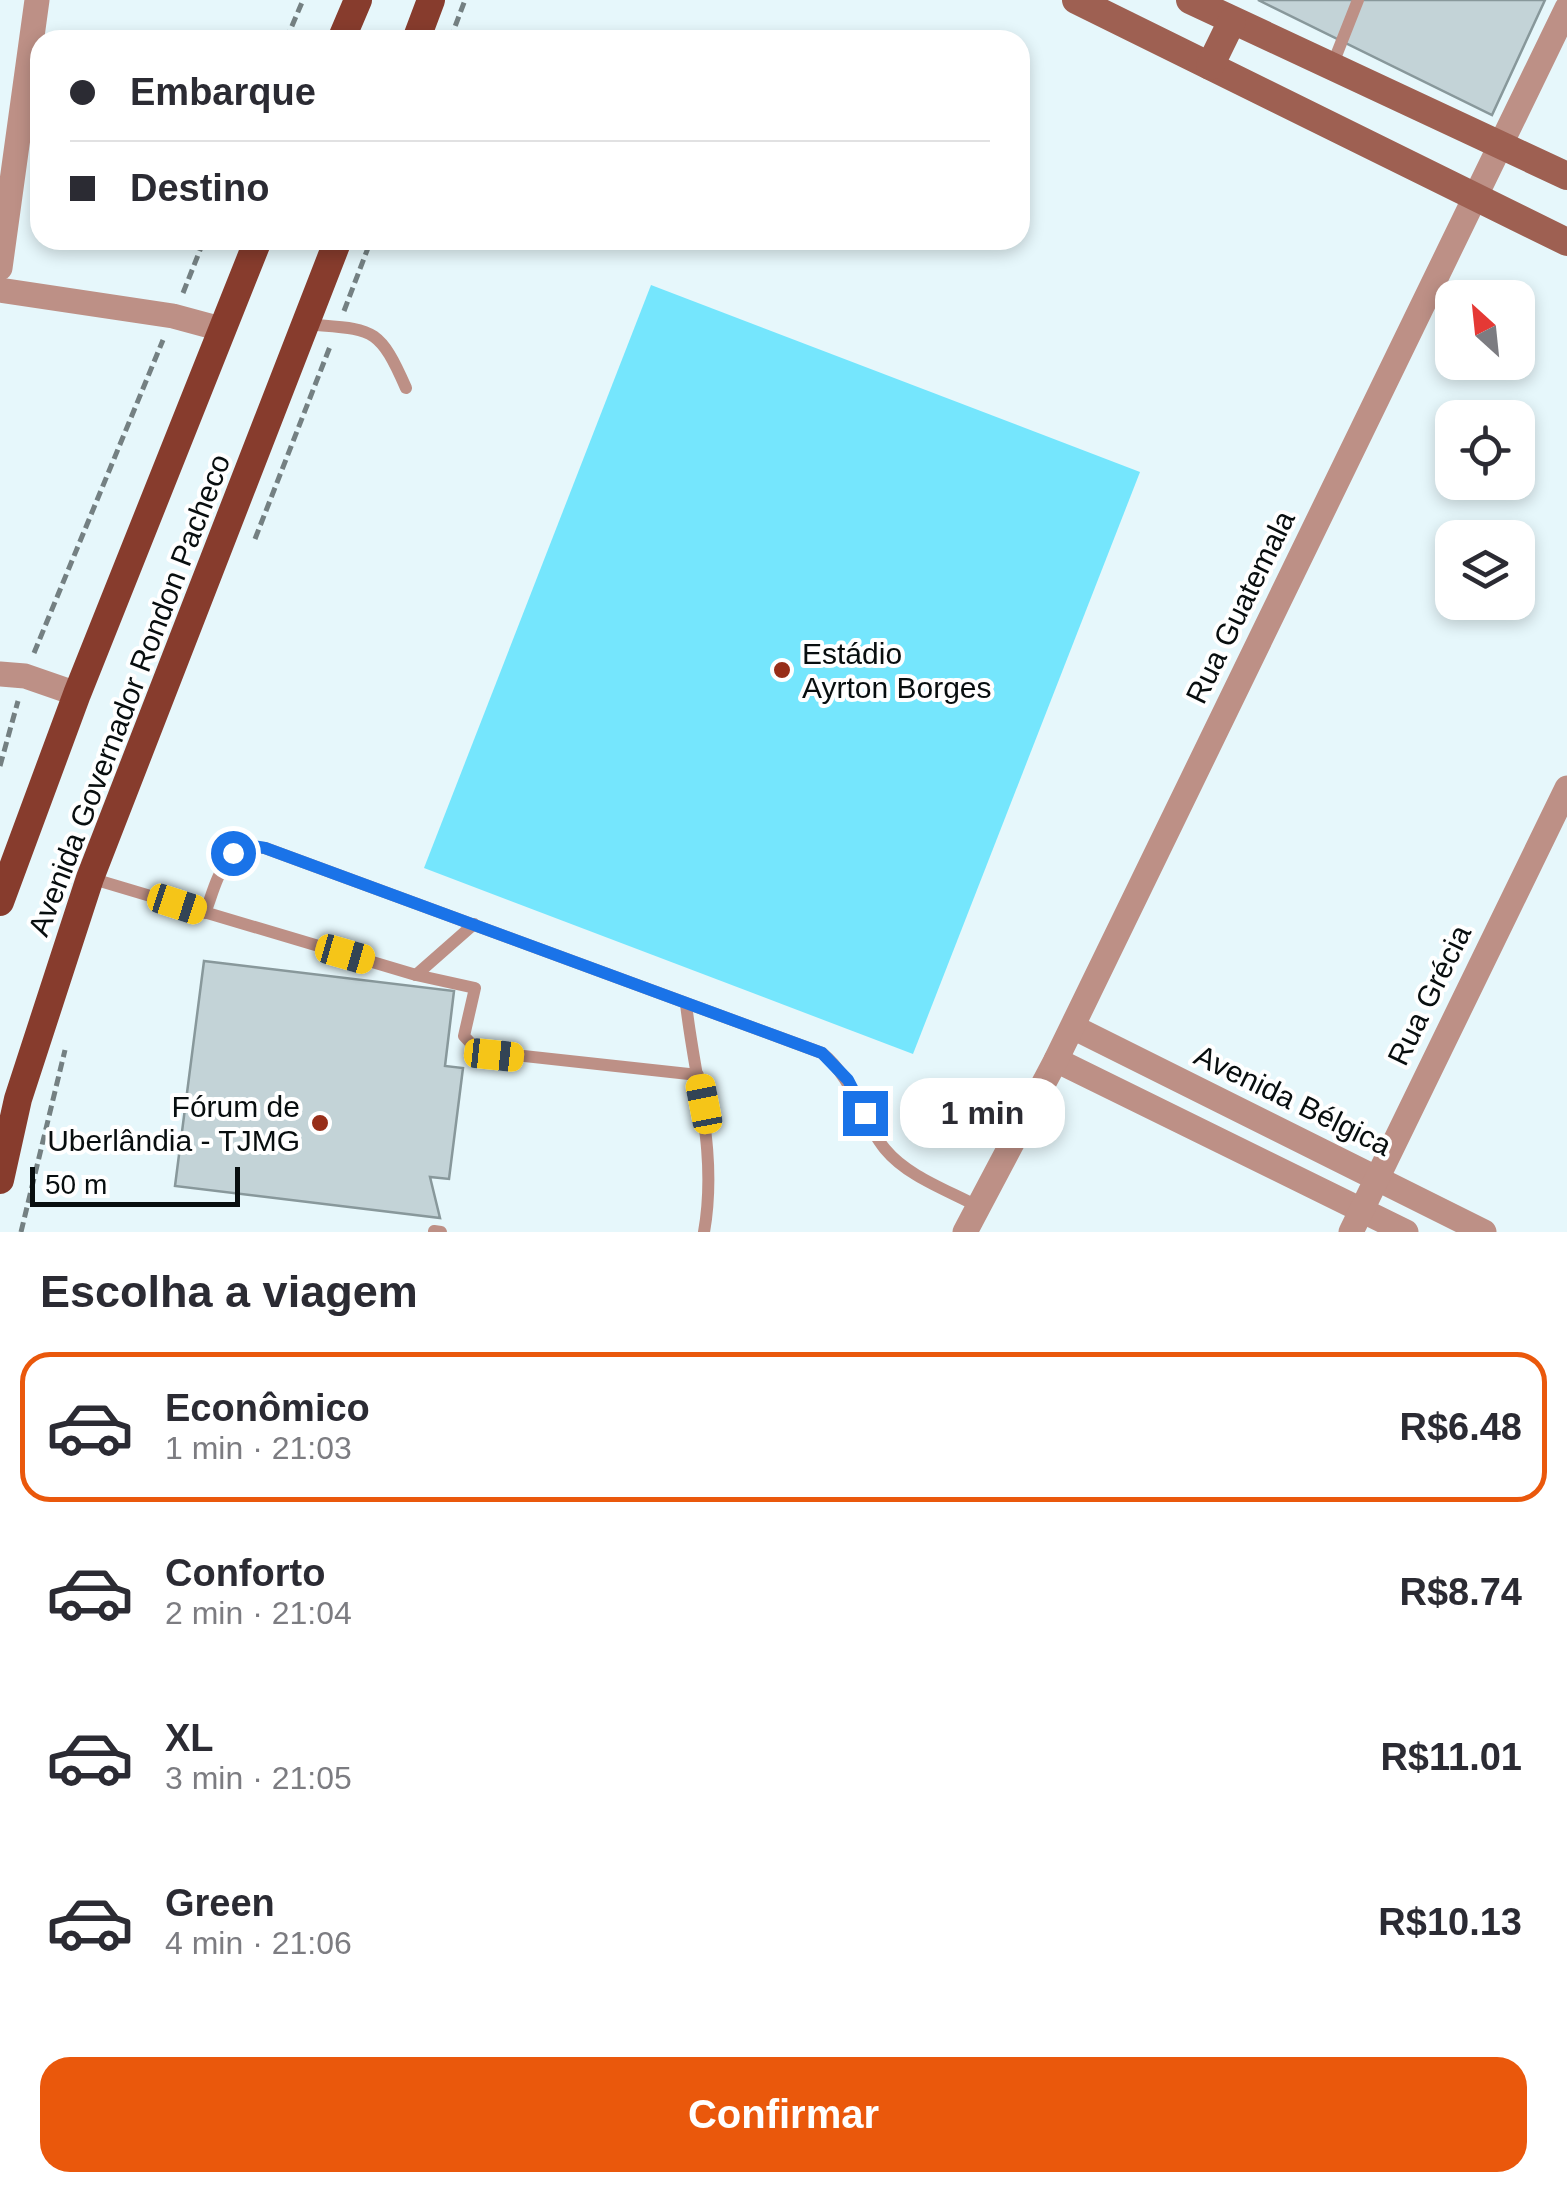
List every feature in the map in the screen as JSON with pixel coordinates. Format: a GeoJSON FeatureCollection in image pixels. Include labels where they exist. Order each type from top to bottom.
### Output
{"type":"FeatureCollection","features":[{"type":"Feature","properties":{"kind":"main road"},"geometry":{"type":"LineString","coordinates":[[345,30],[358,0]]}},
{"type":"Feature","properties":{"kind":"main road"},"geometry":{"type":"LineString","coordinates":[[420,30],[431,0]]}},
{"type":"Feature","properties":{"kind":"main road"},"geometry":{"type":"LineString","coordinates":[[1076,0],[1567,242]]}},
{"type":"Feature","properties":{"kind":"main road"},"geometry":{"type":"LineString","coordinates":[[1190,0],[1567,176]]}},
{"type":"Feature","properties":{"kind":"main road"},"geometry":{"type":"LineString","coordinates":[[1210,66],[1232,21]]}},
{"type":"Feature","properties":{"kind":"main road","name":"Avenida Governador Rondon Pacheco"},"geometry":{"type":"LineString","coordinates":[[0,902],[77,694],[254,250]]}},
{"type":"Feature","properties":{"kind":"main road","name":"Avenida Governador Rondon Pacheco"},"geometry":{"type":"LineString","coordinates":[[0,1180],[18,1099],[90,878],[334,250]]}},
{"type":"Feature","properties":{"kind":"street"},"geometry":{"type":"LineString","coordinates":[[33,30],[37,0]]}},
{"type":"Feature","properties":{"kind":"street","name":"Rua Guatemala"},"geometry":{"type":"LineString","coordinates":[[965,1232],[1073,1026],[1567,8]]}},
{"type":"Feature","properties":{"kind":"street"},"geometry":{"type":"LineString","coordinates":[[0,268],[30,51]]}},
{"type":"Feature","properties":{"kind":"street"},"geometry":{"type":"LineString","coordinates":[[0,290],[173,316],[221,329]]}},
{"type":"Feature","properties":{"kind":"street"},"geometry":{"type":"LineString","coordinates":[[12,675],[77,694]]}},
{"type":"Feature","properties":{"kind":"street","name":"Rua Grécia"},"geometry":{"type":"LineString","coordinates":[[1356,1221],[1567,788]]}},
{"type":"Feature","properties":{"kind":"street","name":"Avenida Bélgica"},"geometry":{"type":"LineString","coordinates":[[1073,1026],[1484,1232]]}},
{"type":"Feature","properties":{"kind":"street"},"geometry":{"type":"LineString","coordinates":[[1056,1060],[1356,1221],[1406,1232]]}},
{"type":"Feature","properties":{"kind":"lane"},"geometry":{"type":"LineString","coordinates":[[1332,66],[1358,0]]}},
{"type":"Feature","properties":{"kind":"lane"},"geometry":{"type":"LineString","coordinates":[[306,324],[367,330],[388,346],[406,388]]}},
{"type":"Feature","properties":{"kind":"lane"},"geometry":{"type":"LineString","coordinates":[[205,913],[226,860],[253,846],[822,1053],[848,1080],[893,1158],[977,1206]]}},
{"type":"Feature","properties":{"kind":"lane"},"geometry":{"type":"LineString","coordinates":[[90,878],[474,988],[464,1036],[478,1050],[698,1076]]}},
{"type":"Feature","properties":{"kind":"lane"},"geometry":{"type":"LineString","coordinates":[[416,974],[474,924]]}},
{"type":"Feature","properties":{"kind":"lane"},"geometry":{"type":"LineString","coordinates":[[686,1004],[709,1133],[710,1198],[704,1232]]}},
{"type":"Feature","properties":{"kind":"path"},"geometry":{"type":"LineString","coordinates":[[290,30],[303,0]]}},
{"type":"Feature","properties":{"kind":"path"},"geometry":{"type":"LineString","coordinates":[[454,30],[466,0]]}},
{"type":"Feature","properties":{"kind":"path"},"geometry":{"type":"LineString","coordinates":[[0,766],[12,675],[200,250]]}},
{"type":"Feature","properties":{"kind":"path"},"geometry":{"type":"LineString","coordinates":[[253,543],[368,250]]}},
{"type":"Feature","properties":{"kind":"path"},"geometry":{"type":"LineString","coordinates":[[21,1232],[66,1050]]}},
{"type":"Feature","properties":{"kind":"shaded area","name":"Estádio Ayrton Borges"},"geometry":{"type":"Polygon","coordinates":[[[651,285],[1140,472],[913,1054],[424,868],[651,285]]]}},
{"type":"Feature","properties":{"kind":"building"},"geometry":{"type":"Polygon","coordinates":[[[1258,0],[1545,0],[1492,115],[1258,0]]]}},
{"type":"Feature","properties":{"kind":"building","name":"Fórum de Uberlândia - TJMG"},"geometry":{"type":"Polygon","coordinates":[[[204,961],[454,991],[445,1066],[463,1068],[449,1179],[430,1177],[440,1218],[175,1186],[204,961]]]}},
{"type":"Feature","properties":{"kind":"place","name":"Estádio Ayrton Borges"},"geometry":{"type":"Point","coordinates":[782,670]}},
{"type":"Feature","properties":{"kind":"place","name":"Fórum de Uberlândia - TJMG"},"geometry":{"type":"Point","coordinates":[320,1123]}},
{"type":"Feature","properties":{"kind":"route"},"geometry":{"type":"LineString","coordinates":[[233,853],[253,846],[265,848],[822,1053],[848,1080],[865,1113]]}}]}
